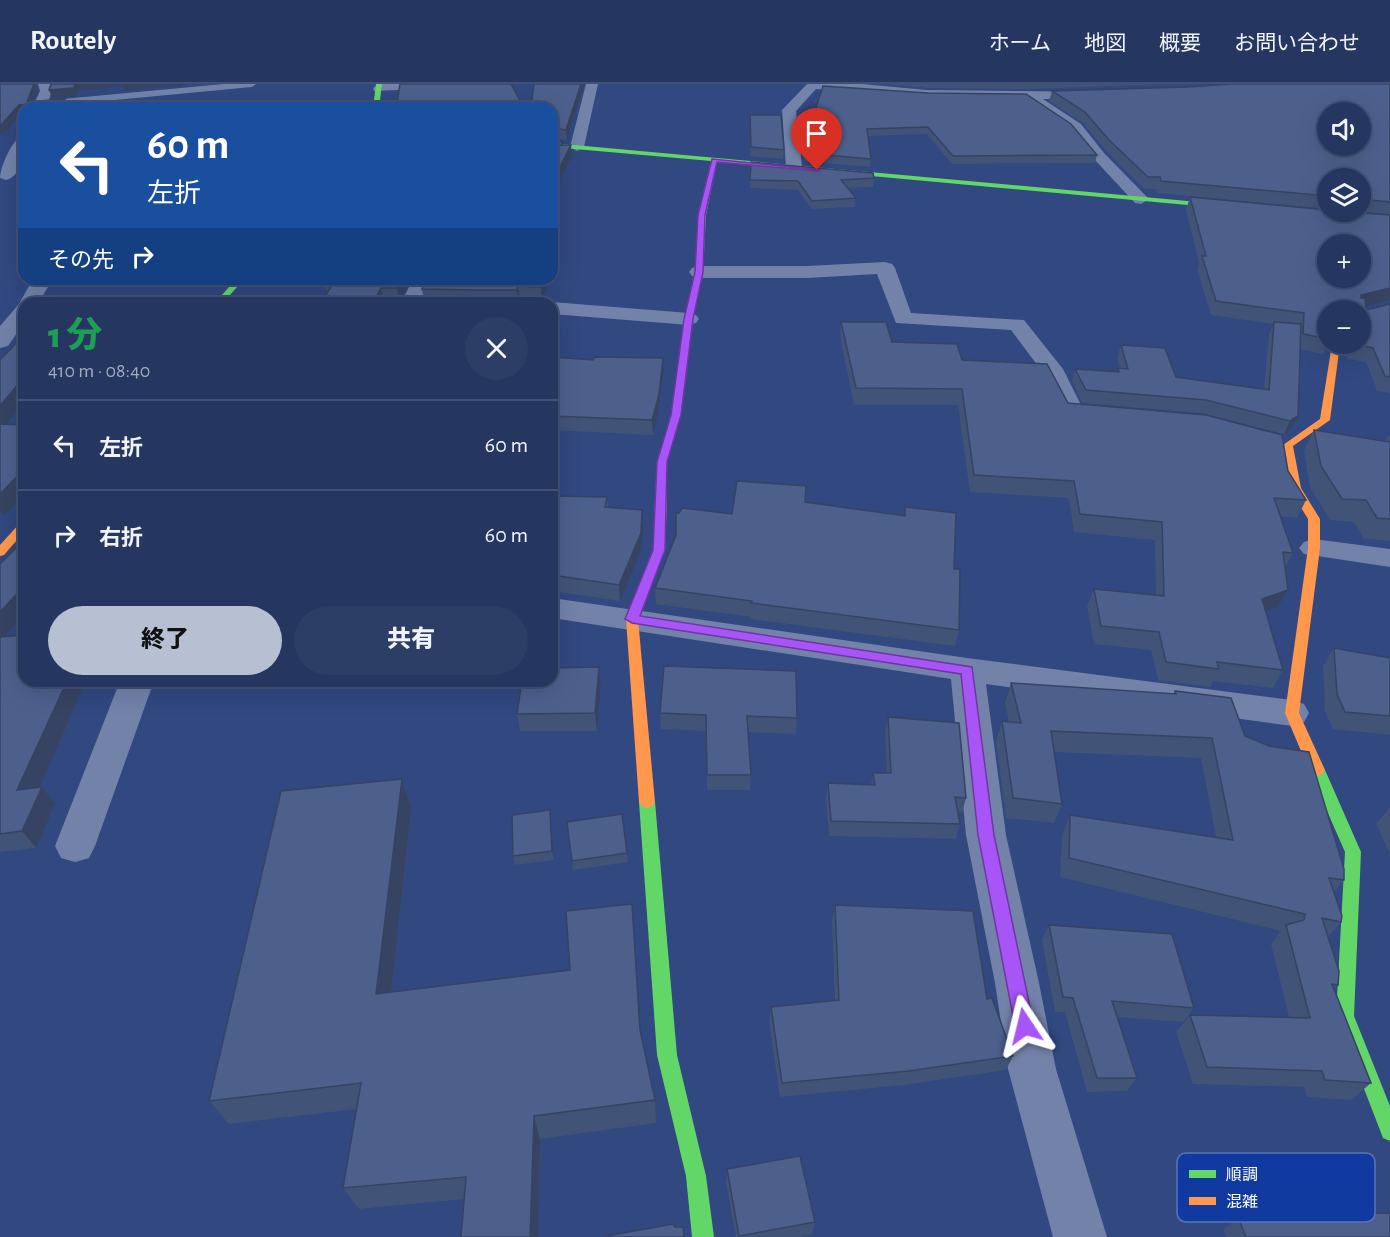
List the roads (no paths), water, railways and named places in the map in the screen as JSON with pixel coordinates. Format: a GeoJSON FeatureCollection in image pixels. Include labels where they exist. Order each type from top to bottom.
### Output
{"type":"FeatureCollection","features":[{"type":"Feature","properties":{"kind":"street"},"geometry":{"type":"LineString","coordinates":[[42,102],[46,90],[44,84]]}},
{"type":"Feature","properties":{"kind":"street"},"geometry":{"type":"LineString","coordinates":[[377,102],[379,86],[448,84]]}},
{"type":"Feature","properties":{"kind":"street"},"geometry":{"type":"LineString","coordinates":[[577,147],[592,84]]}},
{"type":"Feature","properties":{"kind":"street"},"geometry":{"type":"LineString","coordinates":[[794,167],[789,110],[812,86],[822,84],[927,94],[1115,94]]}},
{"type":"Feature","properties":{"kind":"street"},"geometry":{"type":"LineString","coordinates":[[1028,95],[1076,127],[1099,156],[1141,199]]}},
{"type":"Feature","properties":{"kind":"street"},"geometry":{"type":"LineString","coordinates":[[558,145],[1248,208]]}},
{"type":"Feature","properties":{"kind":"street"},"geometry":{"type":"LineString","coordinates":[[3,175],[18,149]]}},
{"type":"Feature","properties":{"kind":"street"},"geometry":{"type":"LineString","coordinates":[[703,1237],[696,1176],[667,1055],[632,619],[659,550],[662,462],[676,415],[688,319],[699,272],[702,215],[714,160]]}},
{"type":"Feature","properties":{"kind":"street"},"geometry":{"type":"LineString","coordinates":[[3,175],[18,174]]}},
{"type":"Feature","properties":{"kind":"street"},"geometry":{"type":"LineString","coordinates":[[699,272],[807,272],[885,268],[903,319],[1017,324],[1052,369],[1072,412],[1131,416]]}},
{"type":"Feature","properties":{"kind":"street"},"geometry":{"type":"LineString","coordinates":[[224,297],[235,285]]}},
{"type":"Feature","properties":{"kind":"street"},"geometry":{"type":"LineString","coordinates":[[558,308],[688,319]]}},
{"type":"Feature","properties":{"kind":"street"},"geometry":{"type":"LineString","coordinates":[[0,341],[18,317]]}},
{"type":"Feature","properties":{"kind":"street"},"geometry":{"type":"LineString","coordinates":[[1266,440],[1288,445],[1325,420],[1335,354]]}},
{"type":"Feature","properties":{"kind":"street"},"geometry":{"type":"LineString","coordinates":[[1288,445],[1295,488],[1314,519],[1314,548],[1292,713],[1353,852],[1345,1016],[1390,1131]]}},
{"type":"Feature","properties":{"kind":"street"},"geometry":{"type":"LineString","coordinates":[[1314,548],[1390,558]]}},
{"type":"Feature","properties":{"kind":"street"},"geometry":{"type":"LineString","coordinates":[[558,609],[968,670],[1292,713]]}},
{"type":"Feature","properties":{"kind":"street"},"geometry":{"type":"LineString","coordinates":[[968,670],[986,835],[1017,983],[1032,1069],[1080,1237]]}},
{"type":"Feature","properties":{"kind":"street"},"geometry":{"type":"LineString","coordinates":[[75,846],[135,687]]}},
{"type":"Feature","properties":{"kind":"lane"},"geometry":{"type":"LineString","coordinates":[[77,102],[246,84]]}}]}
